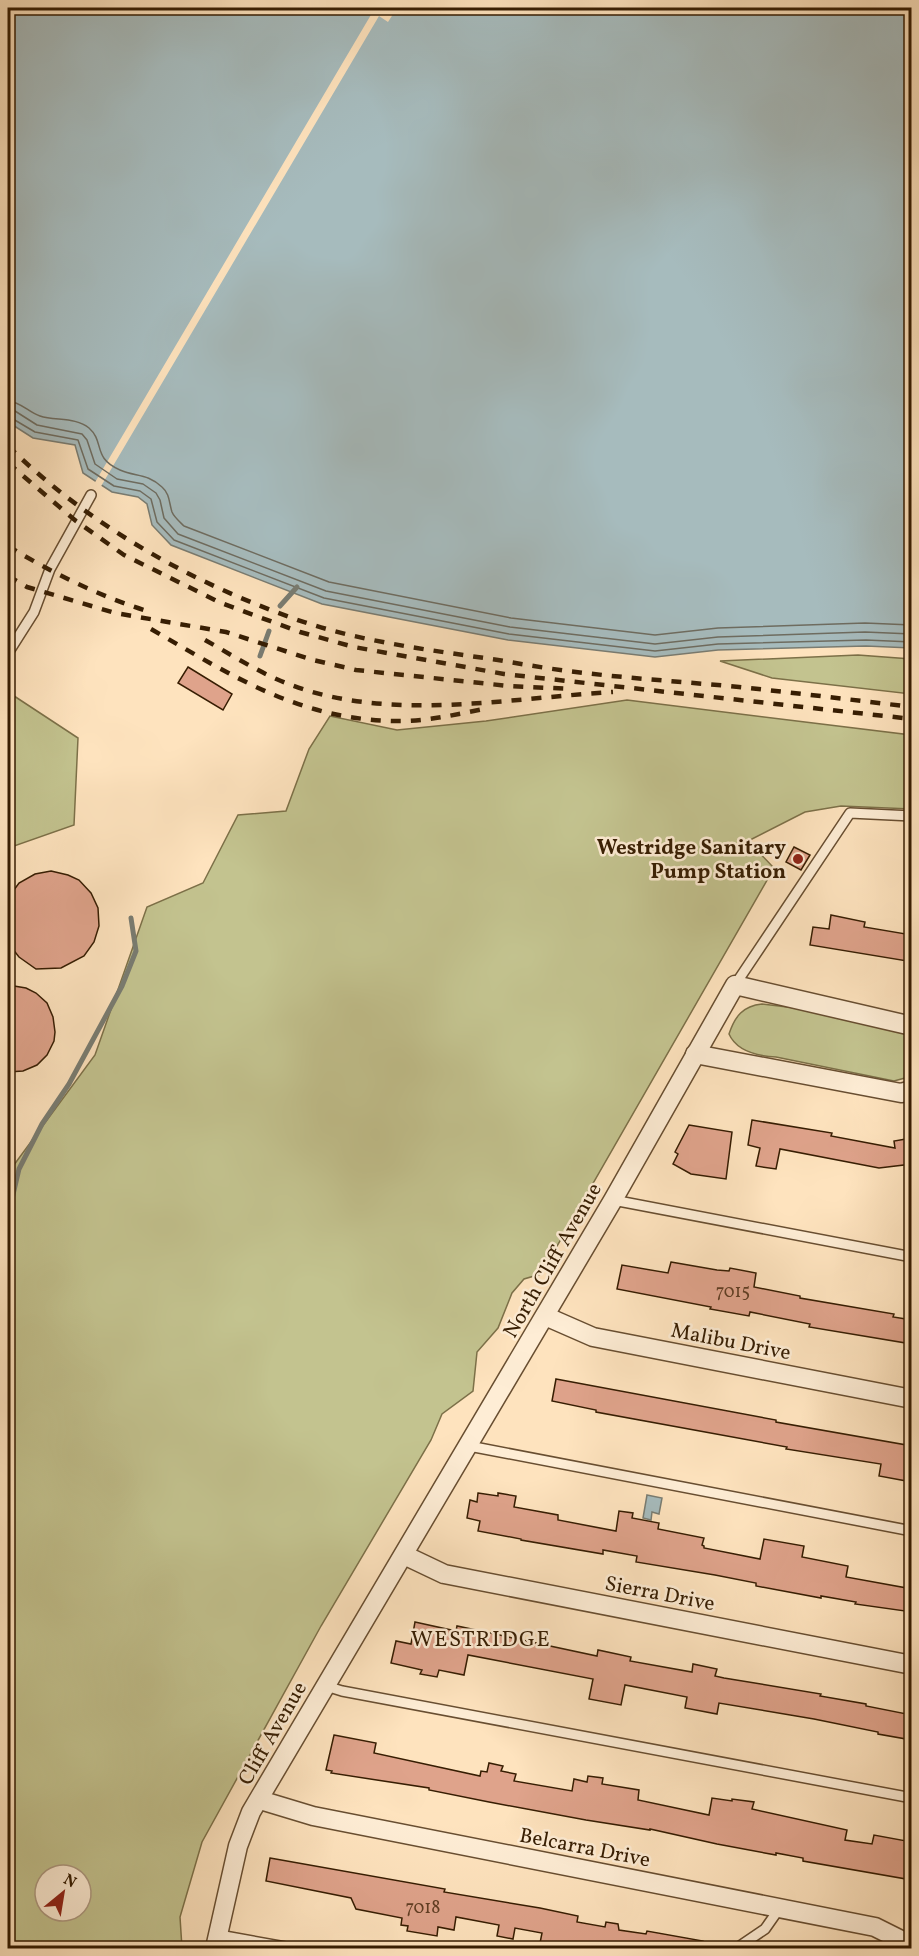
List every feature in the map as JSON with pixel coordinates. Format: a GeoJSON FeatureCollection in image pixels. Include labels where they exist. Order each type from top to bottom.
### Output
{"type":"FeatureCollection","features":[{"type":"Feature","properties":{"kind":"street"},"geometry":{"type":"LineString","coordinates":[[735,985],[912,1026]]}},
{"type":"Feature","properties":{"kind":"street","name":"North Cliff Avenue"},"geometry":{"type":"LineString","coordinates":[[404,1555],[613,1200],[735,985]]}},
{"type":"Feature","properties":{"kind":"street"},"geometry":{"type":"LineString","coordinates":[[695,1054],[902,1093],[912,1090]]}},
{"type":"Feature","properties":{"kind":"street","name":"Malibu Drive"},"geometry":{"type":"LineString","coordinates":[[545,1316],[593,1337],[912,1399]]}},
{"type":"Feature","properties":{"kind":"street","name":"Sierra Drive"},"geometry":{"type":"LineString","coordinates":[[404,1555],[444,1575],[912,1665]]}},
{"type":"Feature","properties":{"kind":"street","name":"Cliff Avenue"},"geometry":{"type":"LineString","coordinates":[[217,1942],[238,1846],[244,1829],[404,1555]]}},
{"type":"Feature","properties":{"kind":"street","name":"Belcarra Drive"},"geometry":{"type":"LineString","coordinates":[[260,1800],[313,1816],[875,1927],[901,1940]]}},
{"type":"Feature","properties":{"kind":"lane"},"geometry":{"type":"LineString","coordinates":[[8,653],[34,612],[50,569],[91,495]]}},
{"type":"Feature","properties":{"kind":"lane"},"geometry":{"type":"LineString","coordinates":[[735,985],[850,813],[912,816]]}},
{"type":"Feature","properties":{"kind":"lane"},"geometry":{"type":"LineString","coordinates":[[613,1200],[912,1257]]}},
{"type":"Feature","properties":{"kind":"lane"},"geometry":{"type":"LineString","coordinates":[[469,1446],[912,1531]]}},
{"type":"Feature","properties":{"kind":"lane"},"geometry":{"type":"LineString","coordinates":[[326,1686],[342,1691],[912,1798]]}},
{"type":"Feature","properties":{"kind":"lane"},"geometry":{"type":"LineString","coordinates":[[737,1948],[765,1929],[779,1909]]}},
{"type":"Feature","properties":{"kind":"lane"},"geometry":{"type":"LineString","coordinates":[[217,1942],[291,1948]]}},
{"type":"Feature","properties":{"kind":"green space"},"geometry":{"type":"Polygon","coordinates":[[[858,655],[911,659],[911,694],[772,678],[720,661],[858,655]]]}},
{"type":"Feature","properties":{"kind":"green space"},"geometry":{"type":"Polygon","coordinates":[[[8,692],[78,738],[74,825],[11,847],[8,855],[8,692]]]}},
{"type":"Feature","properties":{"kind":"green space"},"geometry":{"type":"Polygon","coordinates":[[[627,700],[911,735],[911,809],[841,806],[805,812],[748,841],[774,868],[541,1274],[524,1279],[512,1293],[498,1328],[477,1352],[473,1391],[442,1414],[431,1440],[321,1626],[202,1842],[180,1917],[182,1948],[8,1948],[8,1173],[95,1055],[147,907],[203,883],[238,815],[286,811],[309,749],[330,716],[397,730],[486,721],[627,700]]]}},
{"type":"Feature","properties":{"kind":"green space"},"geometry":{"type":"Polygon","coordinates":[[[762,1004],[804,1009],[908,1034],[911,1037],[911,1072],[905,1078],[894,1081],[749,1052],[737,1045],[729,1034],[741,1013],[750,1007],[762,1004]]]}},
{"type":"Feature","properties":{"kind":"water"},"geometry":{"type":"Polygon","coordinates":[[[8,8],[911,8],[911,648],[866,646],[718,650],[655,657],[508,640],[322,604],[171,545],[152,525],[147,504],[138,497],[112,492],[83,473],[75,445],[33,438],[8,422],[8,8]]]}},
{"type":"Feature","properties":{"kind":"water"},"geometry":{"type":"Polygon","coordinates":[[[647,1495],[662,1498],[659,1514],[652,1512],[651,1520],[643,1518],[647,1495]]]}},
{"type":"Feature","properties":{"kind":"pier"},"geometry":{"type":"Polygon","coordinates":[[[375,8],[397,8],[388,22],[379,16],[100,488],[94,484],[375,8]]]}},
{"type":"Feature","properties":{"kind":"building"},"geometry":{"type":"Polygon","coordinates":[[[188,667],[232,694],[223,710],[178,683],[188,667]]]}},
{"type":"Feature","properties":{"kind":"building","name":"Westridge Sanitary Pump Station"},"geometry":{"type":"Polygon","coordinates":[[[794,847],[810,855],[801,870],[786,862],[794,847]]]}},
{"type":"Feature","properties":{"kind":"building"},"geometry":{"type":"Polygon","coordinates":[[[51,871],[79,880],[91,893],[98,908],[99,926],[94,942],[84,956],[61,968],[36,969],[19,957],[8,943],[8,898],[19,883],[35,874],[51,871]]]}},
{"type":"Feature","properties":{"kind":"building"},"geometry":{"type":"Polygon","coordinates":[[[831,915],[865,922],[864,927],[912,935],[907,961],[810,945],[813,927],[829,929],[831,915]]]}},
{"type":"Feature","properties":{"kind":"building"},"geometry":{"type":"Polygon","coordinates":[[[8,985],[26,988],[36,993],[47,1003],[53,1017],[54,1041],[47,1055],[37,1065],[23,1071],[8,1072],[8,985]]]}},
{"type":"Feature","properties":{"kind":"building"},"geometry":{"type":"Polygon","coordinates":[[[752,1120],[832,1133],[831,1136],[895,1148],[894,1141],[912,1138],[912,1164],[879,1168],[780,1149],[776,1169],[756,1166],[760,1148],[748,1145],[752,1120]]]}},
{"type":"Feature","properties":{"kind":"building"},"geometry":{"type":"Polygon","coordinates":[[[689,1125],[732,1132],[726,1179],[691,1174],[673,1164],[678,1154],[675,1152],[689,1125]]]}},
{"type":"Feature","properties":{"kind":"building"},"geometry":{"type":"Polygon","coordinates":[[[671,1262],[717,1270],[729,1271],[730,1268],[756,1273],[754,1287],[800,1296],[800,1298],[894,1314],[893,1317],[912,1320],[912,1344],[809,1327],[810,1324],[750,1312],[749,1316],[710,1309],[711,1307],[617,1289],[622,1265],[668,1273],[671,1262]]]}},
{"type":"Feature","properties":{"kind":"building"},"geometry":{"type":"Polygon","coordinates":[[[556,1379],[912,1446],[912,1482],[879,1476],[881,1464],[786,1449],[787,1447],[596,1412],[596,1410],[552,1401],[556,1379]]]}},
{"type":"Feature","properties":{"kind":"building"},"geometry":{"type":"Polygon","coordinates":[[[478,1493],[516,1496],[514,1507],[558,1515],[558,1520],[616,1531],[619,1511],[633,1513],[632,1518],[659,1523],[658,1529],[704,1538],[702,1545],[704,1548],[760,1559],[764,1539],[804,1546],[802,1557],[848,1566],[846,1577],[912,1589],[912,1612],[855,1604],[856,1602],[821,1596],[821,1598],[756,1586],[756,1583],[715,1575],[636,1562],[637,1556],[603,1550],[603,1554],[478,1531],[480,1521],[467,1518],[470,1500],[477,1502],[478,1493]]]}},
{"type":"Feature","properties":{"kind":"building"},"geometry":{"type":"Polygon","coordinates":[[[415,1622],[456,1631],[457,1626],[597,1656],[598,1650],[631,1657],[630,1661],[692,1672],[693,1664],[717,1669],[715,1676],[866,1704],[866,1706],[912,1715],[912,1740],[814,1719],[719,1703],[717,1714],[685,1708],[687,1697],[625,1685],[621,1705],[589,1699],[593,1679],[468,1655],[464,1675],[439,1670],[437,1677],[420,1674],[422,1670],[391,1663],[396,1641],[411,1644],[415,1622]]]}},
{"type":"Feature","properties":{"kind":"building"},"geometry":{"type":"Polygon","coordinates":[[[334,1735],[376,1743],[374,1753],[480,1776],[481,1771],[487,1772],[489,1763],[503,1766],[501,1771],[516,1774],[514,1781],[572,1791],[574,1779],[587,1782],[588,1776],[603,1778],[602,1784],[639,1790],[638,1800],[709,1815],[712,1798],[754,1802],[752,1809],[847,1830],[845,1840],[872,1844],[874,1835],[912,1842],[912,1880],[803,1861],[803,1858],[717,1844],[650,1829],[489,1802],[429,1790],[429,1788],[331,1773],[332,1771],[326,1770],[334,1735]]]}},
{"type":"Feature","properties":{"kind":"building"},"geometry":{"type":"Polygon","coordinates":[[[270,1858],[540,1908],[578,1916],[577,1922],[605,1927],[606,1922],[618,1924],[619,1930],[646,1934],[647,1931],[703,1941],[702,1948],[539,1948],[542,1933],[515,1928],[513,1939],[497,1936],[499,1925],[456,1917],[454,1930],[438,1927],[437,1936],[407,1931],[408,1926],[401,1925],[402,1918],[356,1909],[351,1898],[266,1881],[270,1858]]]}},
{"type":"Feature","properties":{"kind":"waterway"},"geometry":{"type":"LineString","coordinates":[[280,606],[297,587]]}},
{"type":"Feature","properties":{"kind":"waterway"},"geometry":{"type":"LineString","coordinates":[[260,656],[269,631]]}},
{"type":"Feature","properties":{"kind":"waterway"},"geometry":{"type":"LineString","coordinates":[[8,1216],[19,1169],[42,1124],[69,1084],[122,986],[136,951],[131,918]]}},
{"type":"Feature","properties":{"kind":"railway"},"geometry":{"type":"LineString","coordinates":[[8,446],[72,501],[142,548],[216,587],[255,604],[320,627],[395,644],[563,670],[912,707]]}},
{"type":"Feature","properties":{"kind":"railway"},"geometry":{"type":"LineString","coordinates":[[8,463],[76,521],[124,555],[221,603],[300,632],[354,647],[504,674],[912,719]]}},
{"type":"Feature","properties":{"kind":"railway"},"geometry":{"type":"LineString","coordinates":[[8,546],[77,584],[150,612]]}},
{"type":"Feature","properties":{"kind":"railway"},"geometry":{"type":"LineString","coordinates":[[8,576],[27,587],[115,613],[226,632],[313,660],[356,670],[509,686],[572,689]]}},
{"type":"Feature","properties":{"kind":"railway"},"geometry":{"type":"LineString","coordinates":[[151,629],[212,664],[272,694],[303,706],[336,714],[370,720],[407,721],[484,709]]}},
{"type":"Feature","properties":{"kind":"railway"},"geometry":{"type":"LineString","coordinates":[[205,640],[281,681],[320,694],[361,702],[446,705],[613,692]]}},
{"type":"Feature","properties":{"kind":"place","name":"Westridge Sanitary Pump Station"},"geometry":{"type":"Point","coordinates":[798,859]}},
{"type":"Feature","properties":{"kind":"district","name":"WESTRIDGE"},"geometry":{"type":"Point","coordinates":[481,1638]}}]}
